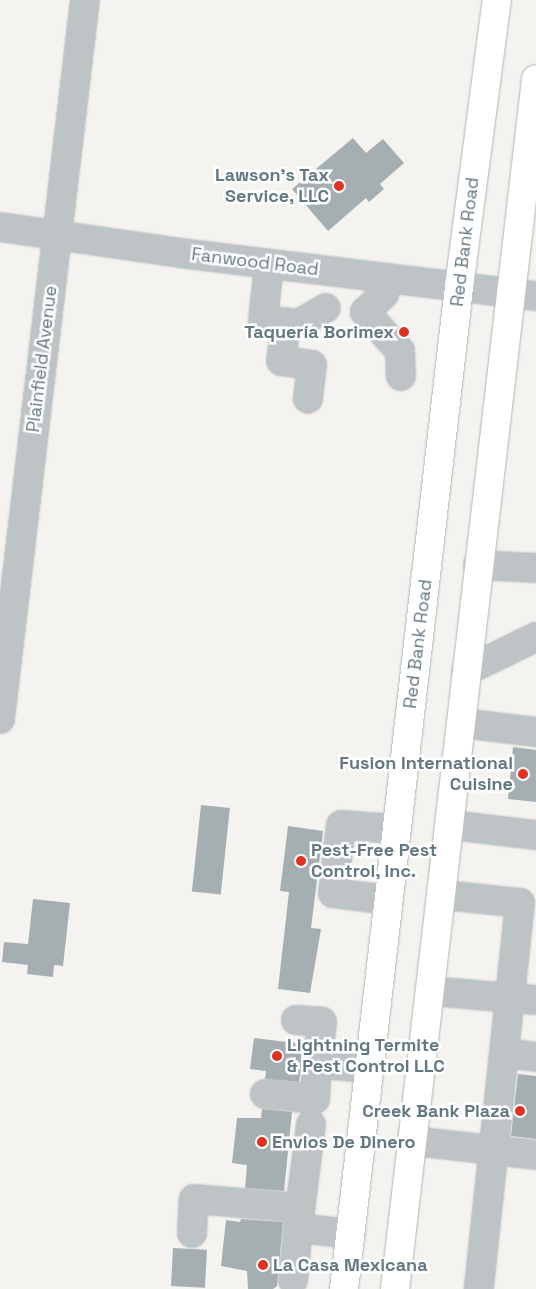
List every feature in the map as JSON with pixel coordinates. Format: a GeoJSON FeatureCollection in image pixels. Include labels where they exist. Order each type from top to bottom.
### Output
{"type":"FeatureCollection","features":[{"type":"Feature","properties":{"kind":"main road","name":"Red Bank Road"},"geometry":{"type":"LineString","coordinates":[[344,1289],[459,287],[497,0]]}},
{"type":"Feature","properties":{"kind":"main road"},"geometry":{"type":"LineString","coordinates":[[395,1289],[443,895],[478,565],[523,295],[536,79]]}},
{"type":"Feature","properties":{"kind":"street","name":"Plainfield Avenue"},"geometry":{"type":"LineString","coordinates":[[0,718],[85,0]]}},
{"type":"Feature","properties":{"kind":"street","name":"Fanwood Road"},"geometry":{"type":"LineString","coordinates":[[0,227],[57,233],[269,264],[523,295]]}},
{"type":"Feature","properties":{"kind":"street"},"geometry":{"type":"LineString","coordinates":[[269,264],[263,320],[298,324],[326,308]]}},
{"type":"Feature","properties":{"kind":"street"},"geometry":{"type":"LineString","coordinates":[[387,278],[384,294],[365,312],[400,351],[401,376]]}},
{"type":"Feature","properties":{"kind":"street"},"geometry":{"type":"LineString","coordinates":[[286,322],[281,361],[312,365],[308,399]]}},
{"type":"Feature","properties":{"kind":"street"},"geometry":{"type":"LineString","coordinates":[[478,565],[536,568]]}},
{"type":"Feature","properties":{"kind":"street"},"geometry":{"type":"LineString","coordinates":[[466,671],[536,637]]}},
{"type":"Feature","properties":{"kind":"street"},"geometry":{"type":"LineString","coordinates":[[461,723],[536,732]]}},
{"type":"Feature","properties":{"kind":"street"},"geometry":{"type":"LineString","coordinates":[[389,900],[334,893],[341,825],[397,829]]}},
{"type":"Feature","properties":{"kind":"street"},"geometry":{"type":"LineString","coordinates":[[451,825],[536,835]]}},
{"type":"Feature","properties":{"kind":"street"},"geometry":{"type":"LineString","coordinates":[[443,895],[520,903],[523,999],[504,1053],[479,1289]]}},
{"type":"Feature","properties":{"kind":"street"},"geometry":{"type":"LineString","coordinates":[[430,991],[523,999]]}},
{"type":"Feature","properties":{"kind":"street"},"geometry":{"type":"LineString","coordinates":[[265,1094],[315,1099],[322,1022],[296,1020]]}},
{"type":"Feature","properties":{"kind":"street"},"geometry":{"type":"LineString","coordinates":[[504,1053],[536,1057]]}},
{"type":"Feature","properties":{"kind":"street"},"geometry":{"type":"LineString","coordinates":[[317,1064],[370,1068]]}},
{"type":"Feature","properties":{"kind":"street"},"geometry":{"type":"LineString","coordinates":[[293,1280],[311,1125]]}},
{"type":"Feature","properties":{"kind":"street"},"geometry":{"type":"LineString","coordinates":[[412,1141],[536,1155]]}},
{"type":"Feature","properties":{"kind":"street"},"geometry":{"type":"LineString","coordinates":[[192,1233],[194,1199],[299,1218],[351,1234]]}},
{"type":"Feature","properties":{"kind":"building","name":"Lawson's Tax Service, LLC"},"geometry":{"type":"Polygon","coordinates":[[[353,138],[366,153],[383,139],[404,163],[380,184],[384,189],[369,202],[366,198],[328,231],[292,189],[353,138]]]}},
{"type":"Feature","properties":{"kind":"building","name":"Fusion International Cuisine"},"geometry":{"type":"Polygon","coordinates":[[[513,747],[536,750],[536,802],[508,799],[513,747]]]}},
{"type":"Feature","properties":{"kind":"building"},"geometry":{"type":"Polygon","coordinates":[[[201,805],[230,808],[221,895],[192,892],[201,805]]]}},
{"type":"Feature","properties":{"kind":"building"},"geometry":{"type":"Polygon","coordinates":[[[288,826],[323,831],[311,928],[321,929],[310,993],[278,989],[289,892],[280,891],[288,826]]]}},
{"type":"Feature","properties":{"kind":"building"},"geometry":{"type":"Polygon","coordinates":[[[33,899],[70,903],[63,966],[54,965],[53,977],[27,974],[28,965],[2,962],[4,942],[28,944],[33,899]]]}},
{"type":"Feature","properties":{"kind":"building","name":"Lightning Termite & Pest Control LLC"},"geometry":{"type":"Polygon","coordinates":[[[254,1038],[304,1044],[299,1082],[265,1079],[266,1071],[250,1069],[254,1038]]]}},
{"type":"Feature","properties":{"kind":"building"},"geometry":{"type":"Polygon","coordinates":[[[518,1074],[536,1076],[536,1139],[511,1136],[518,1074]]]}},
{"type":"Feature","properties":{"kind":"building","name":"Envios De Dinero"},"geometry":{"type":"Polygon","coordinates":[[[262,1109],[292,1112],[284,1191],[245,1188],[247,1165],[232,1163],[237,1118],[261,1118],[262,1109]]]}},
{"type":"Feature","properties":{"kind":"building","name":"La Casa Mexicana"},"geometry":{"type":"Polygon","coordinates":[[[241,1219],[283,1222],[277,1286],[273,1289],[248,1289],[247,1271],[221,1266],[226,1220],[240,1222],[241,1219]]]}},
{"type":"Feature","properties":{"kind":"building"},"geometry":{"type":"Polygon","coordinates":[[[173,1248],[207,1250],[205,1288],[171,1286],[173,1248]]]}},
{"type":"Feature","properties":{"kind":"place","name":"Lawson's Tax Service, LLC"},"geometry":{"type":"Point","coordinates":[339,186]}},
{"type":"Feature","properties":{"kind":"place","name":"Taquería Borimex"},"geometry":{"type":"Point","coordinates":[404,332]}},
{"type":"Feature","properties":{"kind":"place","name":"Fusion International Cuisine"},"geometry":{"type":"Point","coordinates":[523,774]}},
{"type":"Feature","properties":{"kind":"place","name":"Pest-Free Pest Control, Inc."},"geometry":{"type":"Point","coordinates":[301,861]}},
{"type":"Feature","properties":{"kind":"place","name":"Lightning Termite & Pest Control LLC"},"geometry":{"type":"Point","coordinates":[277,1056]}},
{"type":"Feature","properties":{"kind":"place","name":"Creek Bank Plaza"},"geometry":{"type":"Point","coordinates":[520,1111]}},
{"type":"Feature","properties":{"kind":"place","name":"Envios De Dinero"},"geometry":{"type":"Point","coordinates":[262,1142]}},
{"type":"Feature","properties":{"kind":"place","name":"La Casa Mexicana"},"geometry":{"type":"Point","coordinates":[263,1265]}}]}
